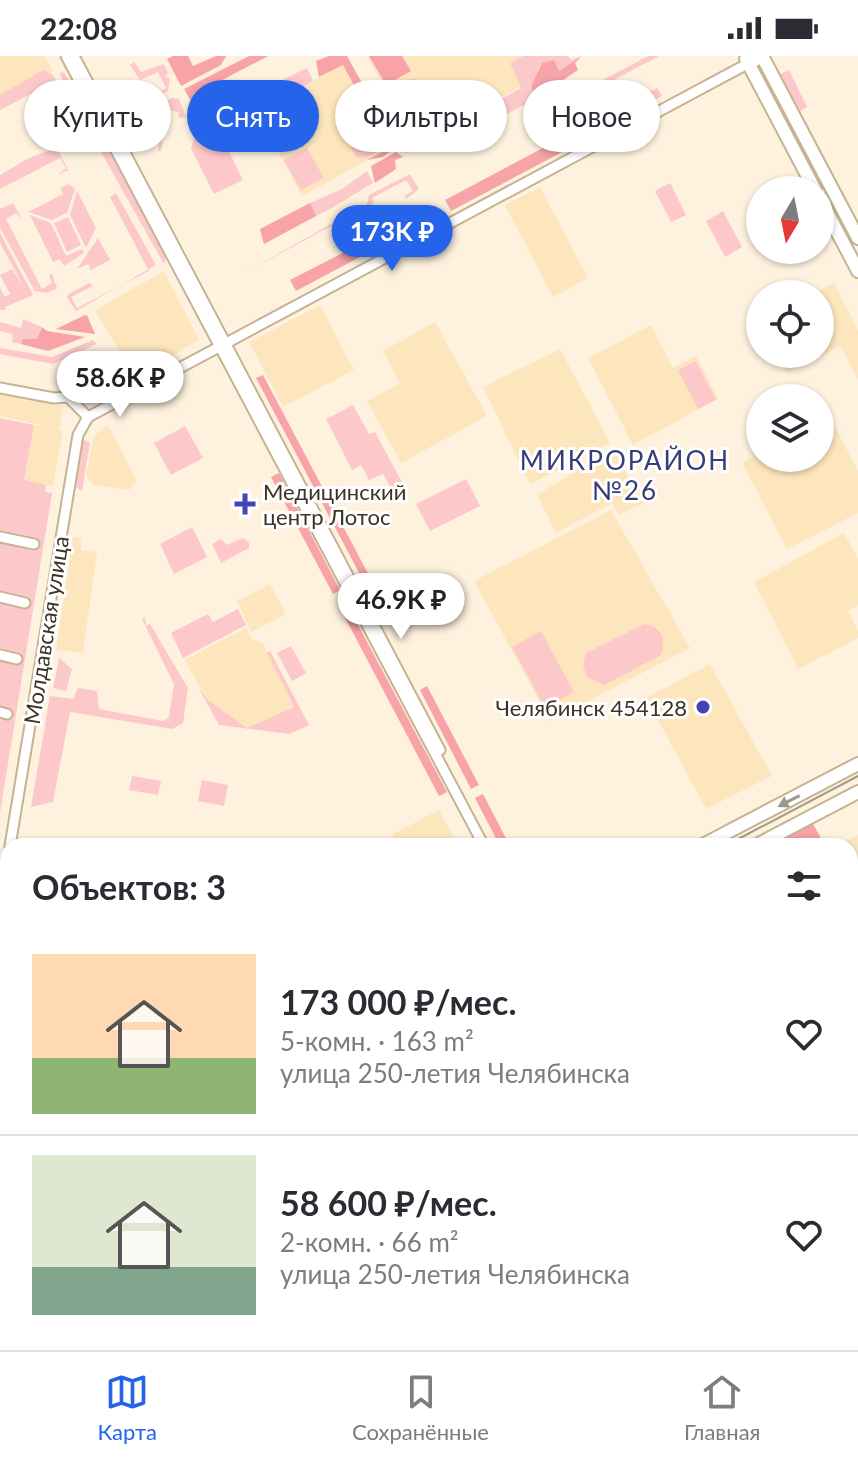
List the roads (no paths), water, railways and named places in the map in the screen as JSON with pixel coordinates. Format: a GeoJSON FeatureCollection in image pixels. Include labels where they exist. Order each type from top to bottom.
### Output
{"type":"FeatureCollection","features":[{"type":"Feature","properties":{"kind":"main road"},"geometry":{"type":"LineString","coordinates":[[808,176],[747,60],[762,56],[858,238]]}},
{"type":"Feature","properties":{"kind":"main road"},"geometry":{"type":"LineString","coordinates":[[834,226],[858,271]]}},
{"type":"Feature","properties":{"kind":"main road"},"geometry":{"type":"LineString","coordinates":[[716,838],[858,764]]}},
{"type":"Feature","properties":{"kind":"main road"},"geometry":{"type":"LineString","coordinates":[[770,838],[858,792]]}},
{"type":"Feature","properties":{"kind":"street"},"geometry":{"type":"LineString","coordinates":[[66,56],[80,80]]}},
{"type":"Feature","properties":{"kind":"street"},"geometry":{"type":"LineString","coordinates":[[74,56],[85,80]]}},
{"type":"Feature","properties":{"kind":"street"},"geometry":{"type":"LineString","coordinates":[[68,397],[88,417],[747,60]]}},
{"type":"Feature","properties":{"kind":"street"},"geometry":{"type":"LineString","coordinates":[[121,152],[362,611],[486,838]]}},
{"type":"Feature","properties":{"kind":"street"},"geometry":{"type":"LineString","coordinates":[[0,388],[68,397],[136,392]]}},
{"type":"Feature","properties":{"kind":"street","name":"Молдавская улица"},"geometry":{"type":"LineString","coordinates":[[11,838],[78,435],[88,417]]}},
{"type":"Feature","properties":{"kind":"street"},"geometry":{"type":"LineString","coordinates":[[0,537],[34,544]]}},
{"type":"Feature","properties":{"kind":"street"},"geometry":{"type":"LineString","coordinates":[[0,597],[25,603]]}},
{"type":"Feature","properties":{"kind":"street"},"geometry":{"type":"LineString","coordinates":[[0,655],[17,659]]}},
{"type":"Feature","properties":{"kind":"street"},"geometry":{"type":"LineString","coordinates":[[462,798],[480,838]]}},
{"type":"Feature","properties":{"kind":"tram line"},"geometry":{"type":"LineString","coordinates":[[740,838],[858,776]]}},
{"type":"Feature","properties":{"kind":"place","name":"Медицинский центр Лотос"},"geometry":{"type":"Point","coordinates":[245,504]}},
{"type":"Feature","properties":{"kind":"place","name":"Челябинск 454128"},"geometry":{"type":"Point","coordinates":[703,707]}},
{"type":"Feature","properties":{"kind":"district","name":"МИКРОРАЙОН №26"},"geometry":{"type":"Point","coordinates":[625,475]}}]}
